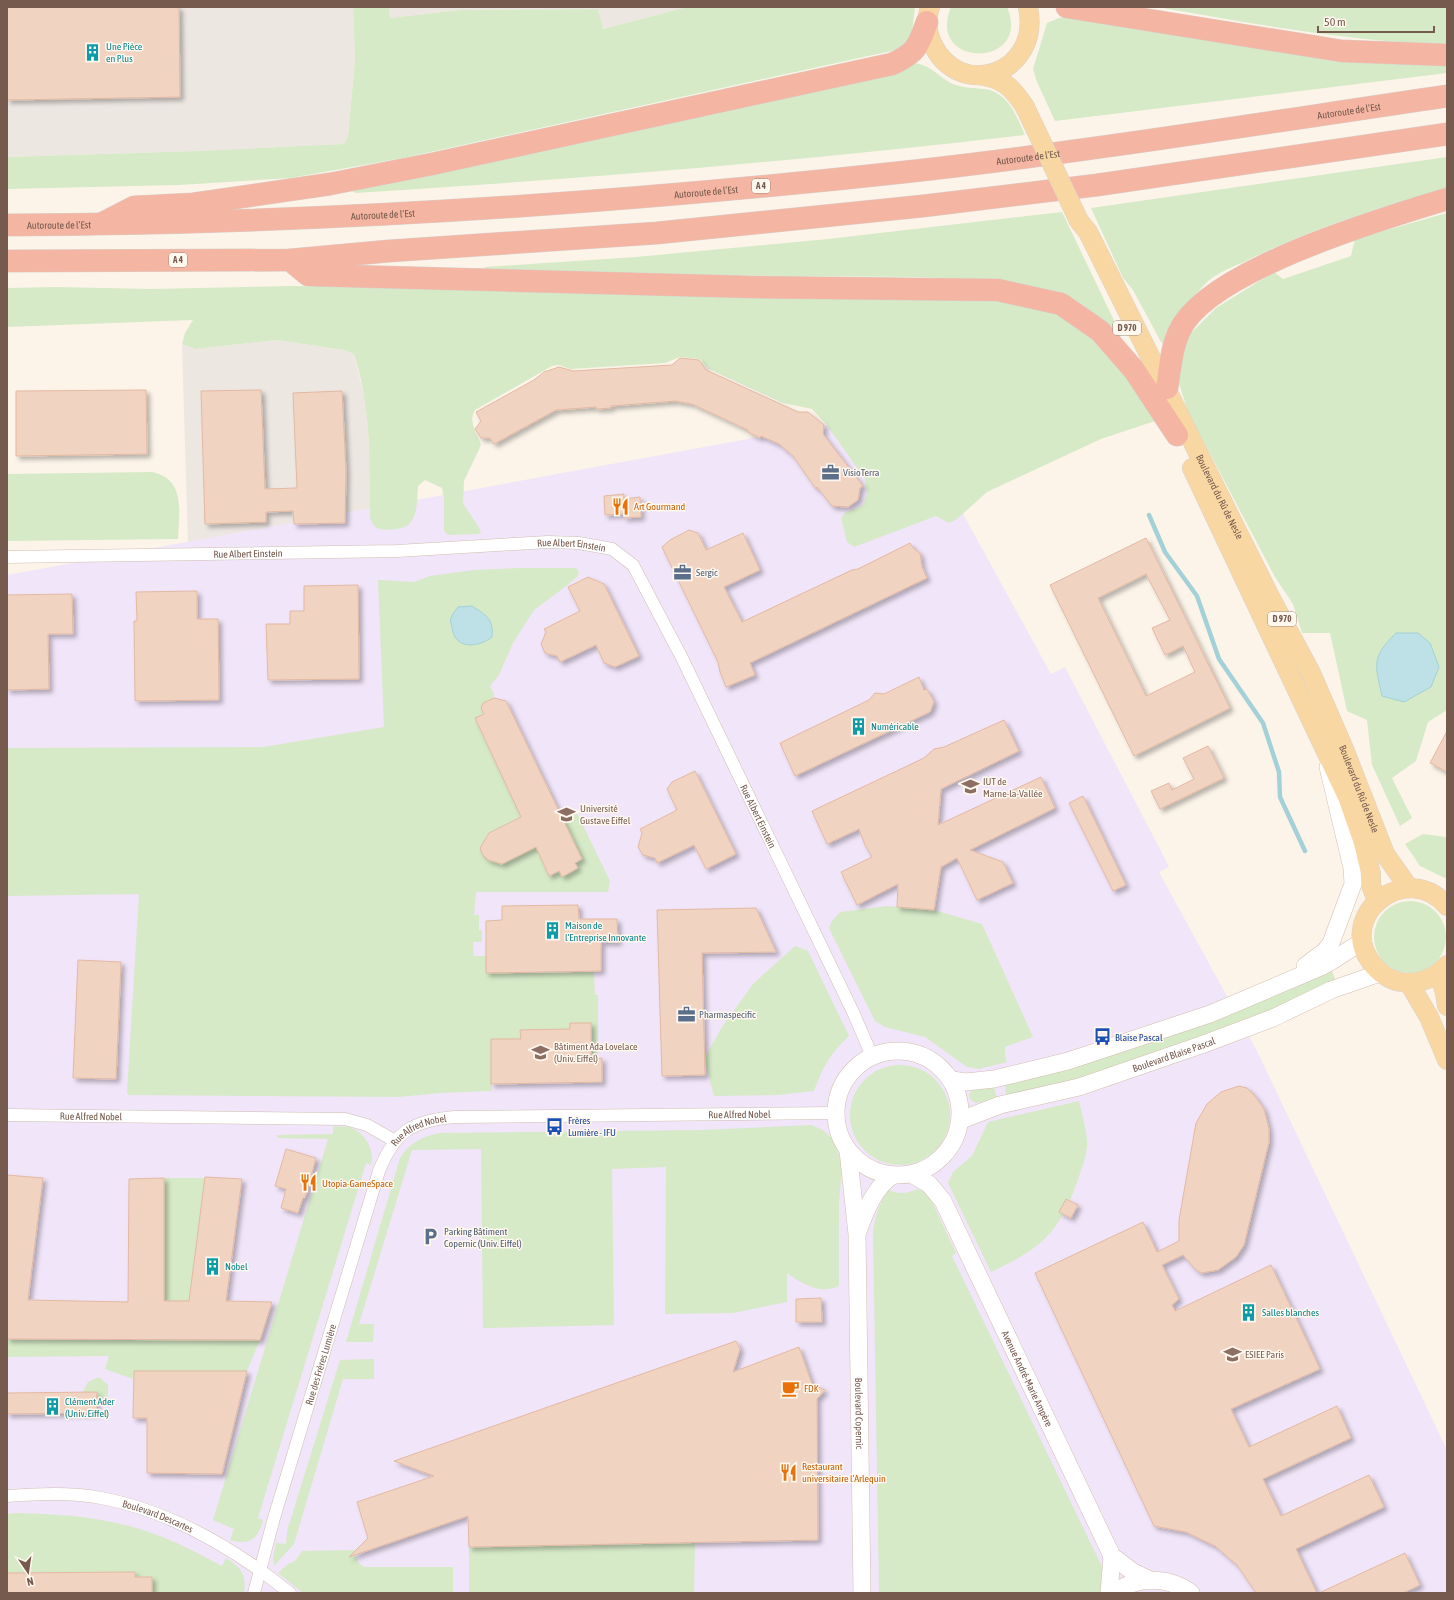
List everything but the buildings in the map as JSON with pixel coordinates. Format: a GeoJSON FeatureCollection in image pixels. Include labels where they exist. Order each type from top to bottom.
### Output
{"type":"FeatureCollection","features":[{"type":"Feature","properties":{"kind":"highway"},"geometry":{"type":"LineString","coordinates":[[1067,7],[1342,51],[1447,55]]}},
{"type":"Feature","properties":{"kind":"highway"},"geometry":{"type":"LineString","coordinates":[[99,225],[134,207],[193,204],[330,184],[432,164],[892,64],[909,56],[920,43],[929,15]]}},
{"type":"Feature","properties":{"kind":"highway","name":"Autoroute de l’Est"},"geometry":{"type":"LineString","coordinates":[[7,225],[99,225],[330,218],[660,196],[947,167],[1092,148],[1447,96]]}},
{"type":"Feature","properties":{"kind":"highway","name":"A 4"},"geometry":{"type":"LineString","coordinates":[[7,261],[290,260],[657,233],[923,206],[1097,185],[1447,134]]}},
{"type":"Feature","properties":{"kind":"highway"},"geometry":{"type":"LineString","coordinates":[[1167,388],[1172,354],[1179,331],[1191,314],[1205,300],[1224,287],[1312,244],[1447,199]]}},
{"type":"Feature","properties":{"kind":"highway"},"geometry":{"type":"LineString","coordinates":[[290,260],[308,275],[751,287],[998,290],[1060,304],[1100,332],[1134,370],[1177,435]]}},
{"type":"Feature","properties":{"kind":"main road","name":"Boulevard du Rû de Nesle"},"geometry":{"type":"LineString","coordinates":[[1025,107],[1016,77],[1020,55],[1030,32],[1028,7]]}},
{"type":"Feature","properties":{"kind":"main road","name":"Boulevard du Rû de Nesle"},"geometry":{"type":"LineString","coordinates":[[929,15],[929,38],[934,48],[947,64],[960,72],[991,77],[1005,82],[1016,93],[1025,107],[1079,221],[1088,232],[1269,595],[1311,673],[1344,749],[1385,854],[1409,888]]}},
{"type":"Feature","properties":{"kind":"main road","name":"Boulevard du Rû de Nesle"},"geometry":{"type":"LineString","coordinates":[[976,75],[992,73],[1008,66],[1020,55]]}},
{"type":"Feature","properties":{"kind":"main road","name":"D 970"},"geometry":{"type":"LineString","coordinates":[[1079,221],[1082,236],[1172,418],[1177,435],[1348,798],[1363,842],[1371,874],[1371,885],[1377,901]]}},
{"type":"Feature","properties":{"kind":"main road"},"geometry":{"type":"LineString","coordinates":[[1446,904],[1432,893],[1409,888],[1393,891],[1377,901],[1364,920],[1362,942],[1369,960],[1380,973],[1396,981],[1409,983],[1424,980],[1443,969],[1447,1006]]}},
{"type":"Feature","properties":{"kind":"main road"},"geometry":{"type":"LineString","coordinates":[[1409,983],[1429,1017],[1447,1060]]}},
{"type":"Feature","properties":{"kind":"street","name":"Rue Albert Einstein"},"geometry":{"type":"LineString","coordinates":[[7,557],[390,551],[548,542],[579,543],[612,549],[633,565],[685,665],[853,1012],[872,1056]]}},
{"type":"Feature","properties":{"kind":"street"},"geometry":{"type":"LineString","coordinates":[[1258,994],[1302,968],[1325,951],[1336,934],[1353,884],[1352,868],[1320,738]]}},
{"type":"Feature","properties":{"kind":"street"},"geometry":{"type":"LineString","coordinates":[[952,1080],[966,1082],[994,1079],[1068,1060],[1210,1014],[1337,959],[1348,949],[1362,942]]}},
{"type":"Feature","properties":{"kind":"street","name":"Boulevard Blaise Pascal"},"geometry":{"type":"LineString","coordinates":[[961,1120],[1000,1105],[1079,1087],[1201,1045],[1273,1018],[1331,990],[1380,973]]}},
{"type":"Feature","properties":{"kind":"street"},"geometry":{"type":"LineString","coordinates":[[894,1051],[917,1053],[937,1064],[952,1080],[960,1100],[961,1120],[953,1143],[940,1161],[913,1175],[893,1176],[876,1172],[860,1163],[848,1150],[839,1133],[836,1113],[838,1095],[846,1079],[872,1056],[894,1051]]}},
{"type":"Feature","properties":{"kind":"street","name":"Rue Alfred Nobel"},"geometry":{"type":"LineString","coordinates":[[7,1115],[345,1119],[367,1124],[395,1141],[409,1128],[423,1122],[454,1117],[836,1113]]}},
{"type":"Feature","properties":{"kind":"street","name":"Rue des Frères Lumière"},"geometry":{"type":"LineString","coordinates":[[254,1593],[379,1171],[387,1152],[395,1141]]}},
{"type":"Feature","properties":{"kind":"street","name":"Boulevard Copernic"},"geometry":{"type":"LineString","coordinates":[[848,1150],[856,1234],[862,1593]]}},
{"type":"Feature","properties":{"kind":"street","name":"Avenue André-Marie Ampère"},"geometry":{"type":"LineString","coordinates":[[940,1161],[943,1201]]}},
{"type":"Feature","properties":{"kind":"street","name":"Avenue André-Marie Ampère"},"geometry":{"type":"LineString","coordinates":[[913,1175],[929,1184],[943,1201],[1112,1556],[1133,1572],[1150,1580]]}},
{"type":"Feature","properties":{"kind":"street","name":"Boulevard Copernic"},"geometry":{"type":"LineString","coordinates":[[856,1234],[867,1206],[883,1184],[893,1176]]}},
{"type":"Feature","properties":{"kind":"street","name":"Boulevard Descartes"},"geometry":{"type":"LineString","coordinates":[[7,1496],[33,1494],[100,1498],[134,1506],[169,1519],[198,1533],[260,1569],[290,1593]]}},
{"type":"Feature","properties":{"kind":"street"},"geometry":{"type":"LineString","coordinates":[[1109,1593],[1112,1556]]}},
{"type":"Feature","properties":{"kind":"street"},"geometry":{"type":"LineString","coordinates":[[1114,1593],[1134,1582],[1150,1580],[1171,1582],[1191,1593]]}},
{"type":"Feature","properties":{"kind":"shaded area"},"geometry":{"type":"Polygon","coordinates":[[[7,7],[353,7],[355,60],[348,136],[344,144],[198,151],[7,157],[7,7]]]}},
{"type":"Feature","properties":{"kind":"shaded area"},"geometry":{"type":"Polygon","coordinates":[[[389,7],[687,7],[603,29],[597,9],[460,10],[390,18],[389,7]]]}},
{"type":"Feature","properties":{"kind":"shaded area"},"geometry":{"type":"Polygon","coordinates":[[[277,340],[344,350],[354,354],[366,404],[370,463],[370,517],[188,544],[182,344],[195,349],[277,340]]]}},
{"type":"Feature","properties":{"kind":"shaded area","name":"Université Gustave Eiffel"},"geometry":{"type":"Polygon","coordinates":[[[906,410],[1051,674],[1065,667],[1162,853],[1169,867],[1159,872],[1258,1053],[1447,1450],[1447,1593],[7,1593],[7,575],[906,410]]]}},
{"type":"Feature","properties":{"kind":"green space"},"geometry":{"type":"Polygon","coordinates":[[[353,7],[389,7],[390,18],[460,10],[598,9],[603,29],[687,7],[915,7],[912,32],[905,47],[403,158],[290,178],[179,185],[7,189],[7,157],[198,151],[344,144],[348,136],[355,60],[353,7]]]}},
{"type":"Feature","properties":{"kind":"green space"},"geometry":{"type":"Polygon","coordinates":[[[951,7],[1007,7],[1011,27],[1006,42],[994,51],[979,54],[964,51],[952,42],[947,27],[951,7]]]}},
{"type":"Feature","properties":{"kind":"green space"},"geometry":{"type":"Polygon","coordinates":[[[1157,7],[1447,7],[1447,45],[1337,36],[1157,7]]]}},
{"type":"Feature","properties":{"kind":"green space"},"geometry":{"type":"Polygon","coordinates":[[[1074,17],[1447,61],[1447,73],[1055,121],[1037,82],[1033,69],[1047,23],[1059,18],[1074,17]]]}},
{"type":"Feature","properties":{"kind":"green space"},"geometry":{"type":"Polygon","coordinates":[[[910,63],[923,65],[953,84],[984,89],[999,95],[1014,112],[1025,135],[775,161],[608,175],[440,188],[356,193],[352,191],[910,63]]]}},
{"type":"Feature","properties":{"kind":"green space"},"geometry":{"type":"Polygon","coordinates":[[[1447,157],[1447,188],[1322,228],[1216,275],[1205,284],[1192,300],[1165,345],[1161,342],[1133,290],[1123,278],[1091,208],[1447,157]]]}},
{"type":"Feature","properties":{"kind":"green space"},"geometry":{"type":"Polygon","coordinates":[[[1062,212],[1121,335],[1118,337],[1036,288],[1000,280],[913,277],[690,275],[484,269],[485,267],[636,257],[828,239],[1062,212]]]}},
{"type":"Feature","properties":{"kind":"green space"},"geometry":{"type":"Polygon","coordinates":[[[1447,213],[1447,710],[1428,722],[1416,761],[1392,778],[1412,818],[1400,826],[1372,765],[1367,720],[1347,711],[1330,633],[1302,633],[1293,604],[1275,577],[1188,412],[1175,371],[1187,337],[1216,308],[1274,272],[1283,279],[1351,256],[1355,239],[1447,213]]]}},
{"type":"Feature","properties":{"kind":"green space"},"geometry":{"type":"Polygon","coordinates":[[[292,286],[977,296],[1046,311],[1072,322],[1101,345],[1113,359],[1155,421],[1101,439],[987,492],[957,519],[949,523],[936,516],[854,547],[847,542],[841,518],[846,512],[858,508],[864,504],[867,494],[865,479],[826,424],[812,409],[783,403],[709,369],[700,359],[680,357],[665,363],[571,369],[559,365],[552,366],[475,410],[473,414],[472,419],[475,432],[481,445],[464,481],[463,503],[481,531],[479,534],[448,535],[444,531],[444,498],[442,488],[425,480],[418,486],[414,517],[408,525],[397,529],[384,530],[374,526],[370,517],[367,414],[360,374],[354,354],[344,350],[277,340],[195,349],[182,344],[185,333],[193,320],[7,327],[7,288],[57,287],[151,289],[292,286]]]}},
{"type":"Feature","properties":{"kind":"green space"},"geometry":{"type":"Polygon","coordinates":[[[152,472],[163,476],[171,482],[175,489],[179,508],[178,539],[7,541],[7,474],[152,472]]]}},
{"type":"Feature","properties":{"kind":"green space"},"geometry":{"type":"Polygon","coordinates":[[[576,568],[579,572],[577,577],[534,610],[513,643],[499,675],[490,686],[494,694],[494,698],[483,703],[481,708],[484,714],[475,718],[521,817],[486,835],[488,839],[480,848],[484,856],[492,861],[497,860],[500,865],[536,847],[549,875],[559,871],[562,877],[578,868],[575,863],[581,859],[562,819],[577,813],[610,881],[608,892],[476,892],[474,915],[479,915],[479,930],[482,930],[482,942],[473,942],[474,956],[486,956],[487,973],[594,972],[595,995],[598,995],[598,1058],[591,1058],[591,1023],[570,1023],[570,1041],[554,1029],[521,1030],[521,1045],[506,1039],[491,1039],[492,1091],[440,1093],[399,1097],[129,1095],[127,1093],[139,894],[7,896],[7,748],[263,747],[384,727],[378,580],[414,582],[430,576],[474,570],[576,568]]]}},
{"type":"Feature","properties":{"kind":"green space"},"geometry":{"type":"Polygon","coordinates":[[[1423,834],[1447,837],[1447,879],[1420,866],[1405,844],[1423,834]]]}},
{"type":"Feature","properties":{"kind":"green space"},"geometry":{"type":"Polygon","coordinates":[[[1410,901],[1430,907],[1440,917],[1446,937],[1440,957],[1430,967],[1410,973],[1390,967],[1380,957],[1374,937],[1380,917],[1390,907],[1410,901]]]}},
{"type":"Feature","properties":{"kind":"green space"},"geometry":{"type":"Polygon","coordinates":[[[887,906],[934,910],[982,924],[1033,1037],[1005,1047],[1007,1062],[979,1069],[967,1067],[925,1037],[885,1027],[875,1021],[829,928],[832,921],[840,912],[887,906]]]}},
{"type":"Feature","properties":{"kind":"green space"},"geometry":{"type":"Polygon","coordinates":[[[795,946],[808,951],[849,1036],[836,1049],[828,1061],[814,1091],[779,1095],[714,1096],[704,1059],[722,1027],[753,984],[795,946]]]}},
{"type":"Feature","properties":{"kind":"green space"},"geometry":{"type":"Polygon","coordinates":[[[1331,969],[1336,981],[1244,1022],[1090,1075],[1006,1097],[1005,1083],[1331,969]]]}},
{"type":"Feature","properties":{"kind":"green space"},"geometry":{"type":"Polygon","coordinates":[[[900,1065],[919,1069],[935,1080],[946,1096],[950,1115],[946,1134],[935,1150],[919,1161],[900,1165],[881,1161],[865,1150],[854,1134],[850,1115],[854,1096],[865,1080],[881,1069],[900,1065]]]}},
{"type":"Feature","properties":{"kind":"green space"},"geometry":{"type":"Polygon","coordinates":[[[994,1086],[997,1099],[975,1103],[970,1099],[969,1094],[972,1090],[994,1086]]]}},
{"type":"Feature","properties":{"kind":"green space"},"geometry":{"type":"Polygon","coordinates":[[[1079,1101],[1084,1121],[1087,1145],[1084,1162],[1063,1215],[1046,1238],[1035,1247],[1023,1256],[991,1272],[948,1183],[953,1172],[972,1156],[988,1122],[1079,1101]]]}},
{"type":"Feature","properties":{"kind":"green space"},"geometry":{"type":"Polygon","coordinates":[[[811,1125],[823,1130],[834,1140],[842,1165],[839,1204],[839,1286],[819,1289],[799,1281],[787,1273],[787,1302],[733,1313],[665,1314],[666,1167],[612,1169],[614,1325],[483,1328],[481,1149],[412,1150],[359,1324],[374,1324],[373,1342],[346,1342],[400,1158],[412,1144],[422,1138],[440,1133],[702,1130],[811,1125]]]}},
{"type":"Feature","properties":{"kind":"green space"},"geometry":{"type":"Polygon","coordinates":[[[333,1126],[355,1129],[364,1137],[368,1142],[372,1153],[371,1165],[366,1163],[258,1518],[263,1520],[261,1527],[256,1536],[252,1539],[237,1542],[230,1540],[234,1529],[213,1520],[328,1139],[277,1138],[277,1135],[333,1134],[333,1126]]]}},
{"type":"Feature","properties":{"kind":"green space"},"geometry":{"type":"Polygon","coordinates":[[[164,1178],[205,1178],[189,1301],[164,1301],[164,1178]]]}},
{"type":"Feature","properties":{"kind":"green space"},"geometry":{"type":"Polygon","coordinates":[[[918,1189],[929,1195],[956,1253],[952,1256],[1106,1575],[1101,1593],[879,1593],[873,1231],[878,1209],[889,1190],[897,1193],[904,1193],[918,1189]]]}},
{"type":"Feature","properties":{"kind":"green space"},"geometry":{"type":"Polygon","coordinates":[[[7,1339],[260,1340],[247,1371],[134,1371],[133,1379],[105,1369],[109,1356],[7,1357],[7,1339]]]}},
{"type":"Feature","properties":{"kind":"green space"},"geometry":{"type":"Polygon","coordinates":[[[374,1359],[374,1379],[343,1379],[294,1544],[274,1566],[273,1558],[276,1543],[286,1544],[288,1525],[340,1360],[374,1359]]]}},
{"type":"Feature","properties":{"kind":"green space"},"geometry":{"type":"Polygon","coordinates":[[[99,1377],[108,1385],[108,1400],[96,1400],[82,1393],[88,1382],[99,1377]]]}},
{"type":"Feature","properties":{"kind":"green space"},"geometry":{"type":"Polygon","coordinates":[[[7,1514],[67,1515],[116,1523],[168,1539],[222,1566],[226,1558],[236,1565],[242,1572],[245,1581],[244,1593],[152,1593],[152,1577],[135,1577],[135,1572],[7,1573],[7,1514]]]}},
{"type":"Feature","properties":{"kind":"green space"},"geometry":{"type":"Polygon","coordinates":[[[695,1543],[694,1593],[469,1593],[469,1547],[695,1543]]]}},
{"type":"Feature","properties":{"kind":"green space"},"geometry":{"type":"Polygon","coordinates":[[[354,1550],[358,1562],[364,1567],[453,1567],[453,1593],[303,1593],[278,1573],[288,1564],[295,1561],[302,1551],[354,1550]]]}},
{"type":"Feature","properties":{"kind":"water"},"geometry":{"type":"Polygon","coordinates":[[[472,606],[488,618],[492,626],[492,637],[486,641],[474,645],[468,645],[457,640],[451,624],[451,619],[458,607],[472,606]]]}},
{"type":"Feature","properties":{"kind":"water"},"geometry":{"type":"Polygon","coordinates":[[[1396,633],[1418,633],[1430,643],[1439,667],[1431,687],[1404,702],[1382,696],[1377,669],[1377,662],[1382,649],[1396,633]]]}},
{"type":"Feature","properties":{"kind":"waterway"},"geometry":{"type":"LineString","coordinates":[[1149,515],[1165,552],[1197,596],[1219,659],[1263,723],[1279,772],[1280,797],[1305,851]]}},
{"type":"Feature","properties":{"kind":"place","name":"Une Pièce en Plus"},"geometry":{"type":"Point","coordinates":[93,52]}},
{"type":"Feature","properties":{"kind":"place","name":"VisioTerra"},"geometry":{"type":"Point","coordinates":[830,472]}},
{"type":"Feature","properties":{"kind":"place","name":"Art Gourmand"},"geometry":{"type":"Point","coordinates":[621,506]}},
{"type":"Feature","properties":{"kind":"place","name":"Sergic"},"geometry":{"type":"Point","coordinates":[683,572]}},
{"type":"Feature","properties":{"kind":"place","name":"Numéricable"},"geometry":{"type":"Point","coordinates":[858,726]}},
{"type":"Feature","properties":{"kind":"place","name":"IUT de Marne-la-Vallée"},"geometry":{"type":"Point","coordinates":[970,787]}},
{"type":"Feature","properties":{"kind":"place","name":"Université Gustave Eiffel"},"geometry":{"type":"Point","coordinates":[567,814]}},
{"type":"Feature","properties":{"kind":"place","name":"Maison de l’Entreprise Innovante"},"geometry":{"type":"Point","coordinates":[552,931]}},
{"type":"Feature","properties":{"kind":"place","name":"Pharmaspecific"},"geometry":{"type":"Point","coordinates":[686,1014]}},
{"type":"Feature","properties":{"kind":"place","name":"Blaise Pascal"},"geometry":{"type":"Point","coordinates":[1102,1037]}},
{"type":"Feature","properties":{"kind":"place","name":"Bâtiment Ada Lovelace (Univ. Eiffel)"},"geometry":{"type":"Point","coordinates":[541,1052]}},
{"type":"Feature","properties":{"kind":"place","name":"Frères Lumière - IFU"},"geometry":{"type":"Point","coordinates":[555,1126]}},
{"type":"Feature","properties":{"kind":"place","name":"Utopia-GameSpace"},"geometry":{"type":"Point","coordinates":[309,1183]}},
{"type":"Feature","properties":{"kind":"place","name":"Parking Bâtiment Copernic (Univ. Eiffel)"},"geometry":{"type":"Point","coordinates":[431,1237]}},
{"type":"Feature","properties":{"kind":"place","name":"Nobel"},"geometry":{"type":"Point","coordinates":[212,1266]}},
{"type":"Feature","properties":{"kind":"place","name":"Salles blanches"},"geometry":{"type":"Point","coordinates":[1249,1312]}},
{"type":"Feature","properties":{"kind":"place","name":"ESIEE Paris"},"geometry":{"type":"Point","coordinates":[1232,1354]}},
{"type":"Feature","properties":{"kind":"place","name":"FDK"},"geometry":{"type":"Point","coordinates":[791,1388]}},
{"type":"Feature","properties":{"kind":"place","name":"Clément Ader (Univ. Eiffel)"},"geometry":{"type":"Point","coordinates":[52,1407]}},
{"type":"Feature","properties":{"kind":"place","name":"Restaurant universitaire l’Arlequin"},"geometry":{"type":"Point","coordinates":[789,1472]}}]}
